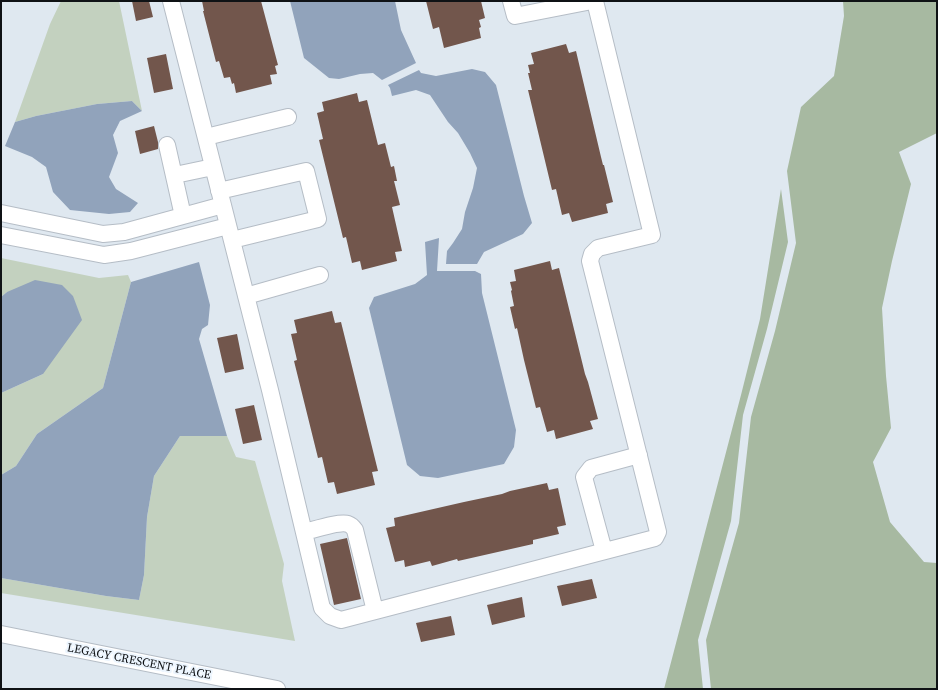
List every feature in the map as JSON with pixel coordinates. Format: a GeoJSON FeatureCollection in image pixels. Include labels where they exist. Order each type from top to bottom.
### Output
{"type":"FeatureCollection","features":[{"type":"Feature","properties":{"kind":"street"},"geometry":{"type":"LineString","coordinates":[[171,1],[270,390],[322,608],[330,616],[341,620],[655,538],[658,532],[590,262],[592,254],[598,248],[652,235],[595,1]]}},
{"type":"Feature","properties":{"kind":"street"},"geometry":{"type":"LineString","coordinates":[[511,1],[515,16],[592,1]]}},
{"type":"Feature","properties":{"kind":"street"},"geometry":{"type":"LineString","coordinates":[[206,137],[288,117]]}},
{"type":"Feature","properties":{"kind":"street"},"geometry":{"type":"LineString","coordinates":[[167,145],[175,175],[183,216]]}},
{"type":"Feature","properties":{"kind":"street"},"geometry":{"type":"LineString","coordinates":[[175,175],[213,167]]}},
{"type":"Feature","properties":{"kind":"street"},"geometry":{"type":"LineString","coordinates":[[1,213],[103,234],[124,232],[183,216],[221,198],[306,171],[318,219],[104,255],[1,235]]}},
{"type":"Feature","properties":{"kind":"street"},"geometry":{"type":"LineString","coordinates":[[246,296],[320,275]]}},
{"type":"Feature","properties":{"kind":"street"},"geometry":{"type":"LineString","coordinates":[[604,552],[584,477],[591,468],[639,455]]}},
{"type":"Feature","properties":{"kind":"street"},"geometry":{"type":"LineString","coordinates":[[304,532],[346,523],[352,526],[355,530],[375,611]]}},
{"type":"Feature","properties":{"kind":"street","name":"LEGACY CRESCENT PLACE"},"geometry":{"type":"LineString","coordinates":[[1,634],[236,685],[277,689]]}},
{"type":"Feature","properties":{"kind":"green space"},"geometry":{"type":"Polygon","coordinates":[[[61,1],[119,1],[142,111],[132,101],[97,104],[36,116],[15,122],[50,24],[61,1]]]}},
{"type":"Feature","properties":{"kind":"green space"},"geometry":{"type":"Polygon","coordinates":[[[843,1],[937,1],[937,133],[899,152],[911,184],[882,308],[891,428],[873,462],[890,522],[924,562],[937,563],[937,689],[711,689],[706,640],[739,523],[751,417],[775,331],[796,243],[787,171],[801,107],[834,76],[844,16],[843,1]]]}},
{"type":"Feature","properties":{"kind":"green space"},"geometry":{"type":"Polygon","coordinates":[[[781,189],[788,242],[767,329],[743,415],[731,521],[698,640],[703,689],[664,689],[760,319],[781,189]]]}},
{"type":"Feature","properties":{"kind":"green space"},"geometry":{"type":"Polygon","coordinates":[[[1,258],[99,278],[128,275],[131,282],[103,388],[37,434],[16,466],[1,475],[1,393],[43,374],[7,292],[1,297],[1,258]]]}},
{"type":"Feature","properties":{"kind":"green space"},"geometry":{"type":"Polygon","coordinates":[[[180,436],[227,436],[236,457],[255,461],[284,564],[282,581],[295,641],[1,593],[1,578],[106,596],[139,600],[144,575],[147,517],[154,476],[180,436]]]}},
{"type":"Feature","properties":{"kind":"water"},"geometry":{"type":"Polygon","coordinates":[[[290,1],[395,1],[401,30],[416,63],[382,80],[373,73],[360,74],[339,79],[329,78],[304,58],[290,1]]]}},
{"type":"Feature","properties":{"kind":"water"},"geometry":{"type":"Polygon","coordinates":[[[472,69],[485,72],[496,85],[532,223],[523,234],[484,252],[477,264],[446,264],[447,251],[462,229],[477,168],[458,133],[448,122],[430,95],[416,90],[392,96],[388,85],[419,70],[421,73],[436,76],[472,69]]]}},
{"type":"Feature","properties":{"kind":"water"},"geometry":{"type":"Polygon","coordinates":[[[132,101],[142,111],[120,121],[113,135],[118,153],[109,177],[116,189],[138,203],[130,212],[109,214],[70,210],[53,192],[46,167],[32,157],[5,146],[15,122],[36,116],[97,104],[132,101]]]}},
{"type":"Feature","properties":{"kind":"water"},"geometry":{"type":"Polygon","coordinates":[[[439,238],[437,271],[475,271],[481,274],[482,293],[516,430],[514,447],[504,464],[438,478],[420,476],[407,465],[369,308],[374,297],[415,284],[427,275],[425,242],[439,238]]]}},
{"type":"Feature","properties":{"kind":"water"},"geometry":{"type":"Polygon","coordinates":[[[199,262],[210,305],[208,325],[202,329],[199,339],[227,436],[180,436],[154,476],[147,517],[144,575],[139,600],[106,596],[1,578],[1,475],[16,466],[37,434],[103,388],[131,282],[199,262]]]}},
{"type":"Feature","properties":{"kind":"water"},"geometry":{"type":"Polygon","coordinates":[[[35,280],[62,285],[73,296],[82,320],[43,374],[1,393],[1,297],[7,292],[35,280]]]}},
{"type":"Feature","properties":{"kind":"building"},"geometry":{"type":"Polygon","coordinates":[[[132,1],[149,1],[153,17],[136,21],[132,1]]]}},
{"type":"Feature","properties":{"kind":"building"},"geometry":{"type":"Polygon","coordinates":[[[202,1],[261,1],[278,65],[275,66],[277,74],[270,75],[272,84],[236,93],[234,83],[232,84],[230,77],[224,78],[219,61],[216,62],[203,11],[202,1]]]}},
{"type":"Feature","properties":{"kind":"building"},"geometry":{"type":"Polygon","coordinates":[[[426,1],[481,1],[485,18],[479,20],[481,27],[479,28],[481,38],[444,48],[439,27],[433,29],[426,1]]]}},
{"type":"Feature","properties":{"kind":"building"},"geometry":{"type":"Polygon","coordinates":[[[566,44],[569,53],[576,51],[613,202],[606,204],[608,213],[572,222],[569,213],[562,215],[556,189],[552,190],[528,90],[532,90],[528,73],[530,73],[528,65],[534,64],[531,53],[566,44]]]}},
{"type":"Feature","properties":{"kind":"building"},"geometry":{"type":"Polygon","coordinates":[[[166,54],[173,89],[154,93],[147,58],[166,54]]]}},
{"type":"Feature","properties":{"kind":"building"},"geometry":{"type":"Polygon","coordinates":[[[357,93],[359,102],[367,100],[378,145],[385,143],[391,167],[394,166],[397,181],[394,181],[400,205],[392,207],[402,251],[395,252],[397,261],[362,270],[360,261],[352,263],[346,237],[343,238],[319,140],[323,139],[317,113],[324,111],[322,102],[357,93]]]}},
{"type":"Feature","properties":{"kind":"building"},"geometry":{"type":"Polygon","coordinates":[[[154,126],[158,149],[140,154],[135,131],[154,126]]]}},
{"type":"Feature","properties":{"kind":"building"},"geometry":{"type":"Polygon","coordinates":[[[550,261],[552,270],[559,268],[585,374],[598,419],[590,421],[593,429],[556,439],[554,430],[547,432],[540,407],[536,408],[517,328],[515,329],[510,307],[514,306],[510,282],[516,281],[514,270],[550,261]]]}},
{"type":"Feature","properties":{"kind":"building"},"geometry":{"type":"Polygon","coordinates":[[[332,311],[335,323],[341,322],[378,471],[372,472],[375,485],[337,494],[334,482],[328,483],[322,457],[318,458],[294,361],[297,360],[291,334],[297,333],[294,320],[332,311]]]}},
{"type":"Feature","properties":{"kind":"building"},"geometry":{"type":"Polygon","coordinates":[[[237,334],[244,369],[225,373],[217,338],[237,334]]]}},
{"type":"Feature","properties":{"kind":"building"},"geometry":{"type":"Polygon","coordinates":[[[254,405],[262,440],[243,444],[235,409],[254,405]]]}},
{"type":"Feature","properties":{"kind":"building"},"geometry":{"type":"Polygon","coordinates":[[[547,483],[549,490],[558,488],[566,525],[557,527],[559,534],[533,540],[533,544],[458,561],[457,559],[432,566],[430,561],[405,567],[404,560],[395,562],[386,528],[395,526],[394,518],[547,483]]]}},
{"type":"Feature","properties":{"kind":"building"},"geometry":{"type":"Polygon","coordinates":[[[347,538],[361,599],[334,605],[320,544],[347,538]]]}},
{"type":"Feature","properties":{"kind":"building"},"geometry":{"type":"Polygon","coordinates":[[[592,579],[597,598],[562,606],[557,586],[592,579]]]}},
{"type":"Feature","properties":{"kind":"building"},"geometry":{"type":"Polygon","coordinates":[[[522,597],[525,617],[492,625],[487,605],[522,597]]]}},
{"type":"Feature","properties":{"kind":"building"},"geometry":{"type":"Polygon","coordinates":[[[451,616],[455,635],[421,642],[416,623],[451,616]]]}}]}
